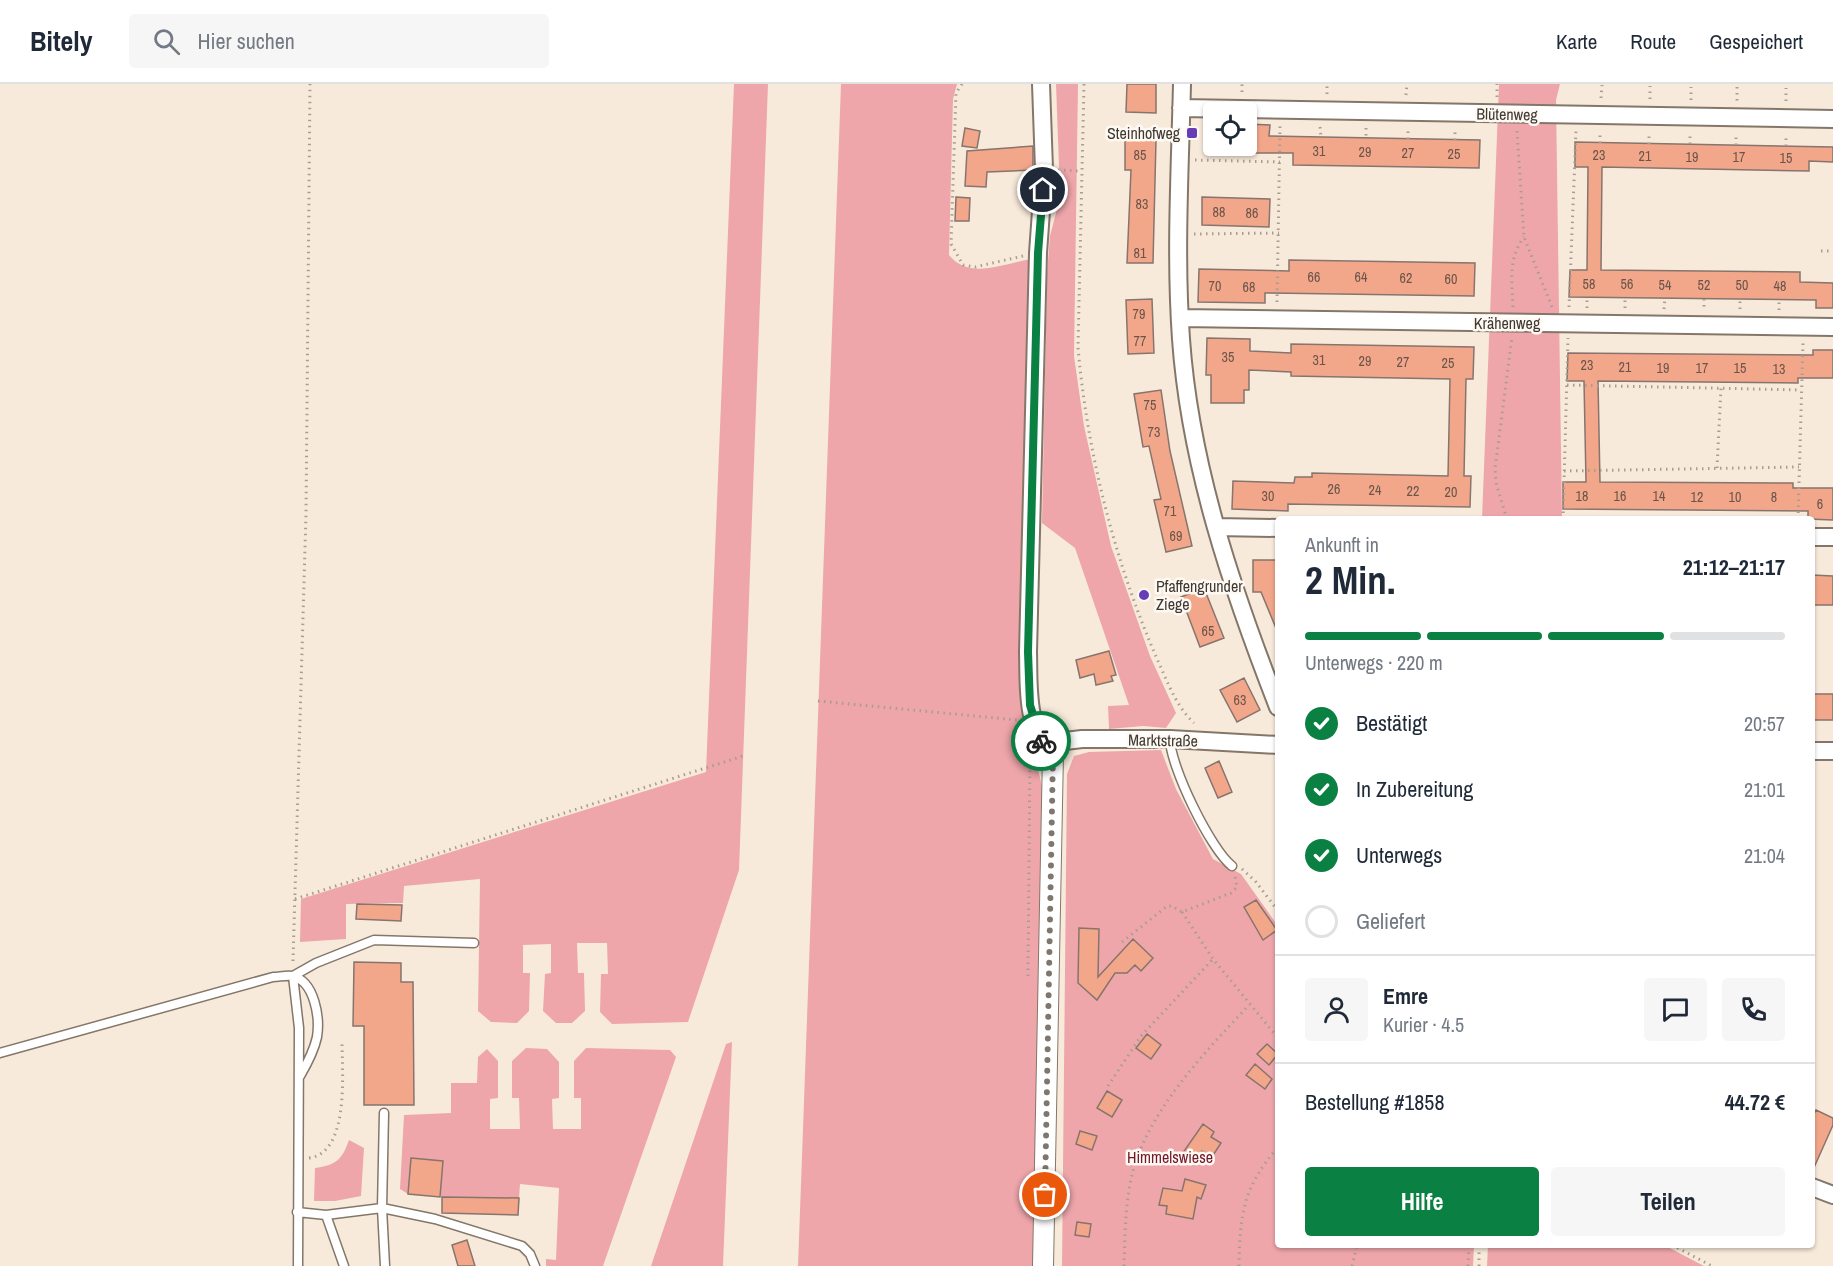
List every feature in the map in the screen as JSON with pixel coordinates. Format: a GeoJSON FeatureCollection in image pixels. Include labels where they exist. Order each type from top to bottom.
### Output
{"type":"FeatureCollection","features":[{"type":"Feature","properties":{"kind":"street"},"geometry":{"type":"LineString","coordinates":[[1041,84],[1044,170],[1038,253],[1028,652],[1034,723],[1042,744],[1053,753],[1043,1266]]}},
{"type":"Feature","properties":{"kind":"street"},"geometry":{"type":"LineString","coordinates":[[1182,84],[1180,318],[1195,435],[1216,527],[1248,629],[1275,699]]}},
{"type":"Feature","properties":{"kind":"street","name":"Blütenweg"},"geometry":{"type":"LineString","coordinates":[[1181,108],[1833,119]]}},
{"type":"Feature","properties":{"kind":"street","name":"Krähenweg"},"geometry":{"type":"LineString","coordinates":[[1180,318],[1833,327]]}},
{"type":"Feature","properties":{"kind":"street"},"geometry":{"type":"LineString","coordinates":[[1216,527],[1275,528]]}},
{"type":"Feature","properties":{"kind":"street"},"geometry":{"type":"LineString","coordinates":[[1815,537],[1833,537]]}},
{"type":"Feature","properties":{"kind":"street","name":"Marktstraße"},"geometry":{"type":"LineString","coordinates":[[1053,753],[1065,741],[1072,740],[1170,739],[1275,745]]}},
{"type":"Feature","properties":{"kind":"street"},"geometry":{"type":"LineString","coordinates":[[1815,751],[1833,751]]}},
{"type":"Feature","properties":{"kind":"street"},"geometry":{"type":"LineString","coordinates":[[1815,1188],[1833,1195]]}},
{"type":"Feature","properties":{"kind":"lane"},"geometry":{"type":"LineString","coordinates":[[1170,739],[1170,749],[1184,787],[1221,855],[1232,866]]}},
{"type":"Feature","properties":{"kind":"lane"},"geometry":{"type":"LineString","coordinates":[[0,1053],[273,977],[293,976],[316,963],[374,940],[474,942]]}},
{"type":"Feature","properties":{"kind":"lane"},"geometry":{"type":"LineString","coordinates":[[293,976],[307,985],[314,999],[318,1027],[314,1047],[300,1078]]}},
{"type":"Feature","properties":{"kind":"lane"},"geometry":{"type":"LineString","coordinates":[[293,976],[299,1028],[297,1212],[300,1264]]}},
{"type":"Feature","properties":{"kind":"lane"},"geometry":{"type":"LineString","coordinates":[[384,1113],[382,1208],[385,1266]]}},
{"type":"Feature","properties":{"kind":"lane"},"geometry":{"type":"LineString","coordinates":[[297,1212],[327,1215],[382,1208],[435,1219],[522,1246],[530,1254],[535,1266]]}},
{"type":"Feature","properties":{"kind":"lane"},"geometry":{"type":"LineString","coordinates":[[327,1215],[344,1266]]}},
{"type":"Feature","properties":{"kind":"path"},"geometry":{"type":"LineString","coordinates":[[293,976],[306,514],[310,84]]}},
{"type":"Feature","properties":{"kind":"path"},"geometry":{"type":"LineString","coordinates":[[962,84],[956,93],[951,235],[951,244],[956,257],[963,265],[975,267],[1038,253]]}},
{"type":"Feature","properties":{"kind":"path"},"geometry":{"type":"LineString","coordinates":[[1084,84],[1080,171],[1078,347],[1082,386],[1115,544],[1150,642],[1183,712]]}},
{"type":"Feature","properties":{"kind":"path"},"geometry":{"type":"LineString","coordinates":[[1277,319],[1280,110]]}},
{"type":"Feature","properties":{"kind":"path"},"geometry":{"type":"LineString","coordinates":[[1516,114],[1524,237],[1559,324]]}},
{"type":"Feature","properties":{"kind":"path"},"geometry":{"type":"LineString","coordinates":[[1180,159],[1280,162]]}},
{"type":"Feature","properties":{"kind":"path"},"geometry":{"type":"LineString","coordinates":[[1044,170],[1080,171]]}},
{"type":"Feature","properties":{"kind":"path"},"geometry":{"type":"LineString","coordinates":[[1179,234],[1279,233]]}},
{"type":"Feature","properties":{"kind":"path"},"geometry":{"type":"LineString","coordinates":[[1506,516],[1496,483],[1496,469],[1514,322],[1512,260],[1514,250],[1524,237]]}},
{"type":"Feature","properties":{"kind":"path"},"geometry":{"type":"LineString","coordinates":[[1821,251],[1833,251]]}},
{"type":"Feature","properties":{"kind":"path"},"geometry":{"type":"LineString","coordinates":[[1798,516],[1803,326]]}},
{"type":"Feature","properties":{"kind":"path"},"geometry":{"type":"LineString","coordinates":[[1567,386],[1801,390]]}},
{"type":"Feature","properties":{"kind":"path"},"geometry":{"type":"LineString","coordinates":[[1717,468],[1721,388]]}},
{"type":"Feature","properties":{"kind":"path"},"geometry":{"type":"LineString","coordinates":[[1563,471],[1799,467]]}},
{"type":"Feature","properties":{"kind":"path"},"geometry":{"type":"LineString","coordinates":[[818,702],[1034,723],[1029,762],[1028,976]]}},
{"type":"Feature","properties":{"kind":"path"},"geometry":{"type":"LineString","coordinates":[[295,899],[743,756]]}},
{"type":"Feature","properties":{"kind":"path"},"geometry":{"type":"LineString","coordinates":[[1232,866],[1243,870],[1257,882],[1275,907]]}},
{"type":"Feature","properties":{"kind":"path"},"geometry":{"type":"LineString","coordinates":[[1182,912],[1231,893],[1237,887],[1232,866]]}},
{"type":"Feature","properties":{"kind":"path"},"geometry":{"type":"LineString","coordinates":[[1122,942],[1167,906],[1172,906],[1182,912],[1213,959],[1275,1035]]}},
{"type":"Feature","properties":{"kind":"path"},"geometry":{"type":"LineString","coordinates":[[1108,1086],[1141,1036],[1213,959]]}},
{"type":"Feature","properties":{"kind":"path"},"geometry":{"type":"LineString","coordinates":[[1124,1266],[1125,1216],[1131,1177],[1145,1143],[1181,1084],[1249,1005]]}},
{"type":"Feature","properties":{"kind":"path"},"geometry":{"type":"LineString","coordinates":[[297,1159],[316,1157],[335,1138],[341,1101],[342,1042]]}},
{"type":"Feature","properties":{"kind":"path"},"geometry":{"type":"LineString","coordinates":[[1239,1266],[1243,1204],[1255,1178],[1275,1151]]}},
{"type":"Feature","properties":{"kind":"path"},"geometry":{"type":"LineString","coordinates":[[1352,1266],[1355,1248]]}},
{"type":"Feature","properties":{"kind":"path"},"geometry":{"type":"LineString","coordinates":[[1468,1266],[1469,1248]]}},
{"type":"Feature","properties":{"kind":"path"},"geometry":{"type":"LineString","coordinates":[[1479,1248],[1479,1266]]}},
{"type":"Feature","properties":{"kind":"path"},"geometry":{"type":"LineString","coordinates":[[1678,1248],[1712,1266]]}},
{"type":"Feature","properties":{"kind":"green space"},"geometry":{"type":"Polygon","coordinates":[[[734,84],[768,84],[739,870],[688,1022],[612,1024],[600,1012],[601,974],[608,974],[607,943],[577,943],[578,973],[584,973],[585,1011],[572,1023],[556,1023],[543,1011],[545,974],[551,973],[551,944],[523,945],[523,973],[530,973],[529,1011],[517,1023],[491,1022],[478,1011],[480,879],[404,886],[403,903],[346,904],[346,939],[300,942],[301,899],[706,772],[734,84]]]}},
{"type":"Feature","properties":{"kind":"green space"},"geometry":{"type":"Polygon","coordinates":[[[841,84],[957,84],[953,99],[949,255],[957,263],[976,269],[998,267],[1031,259],[1023,761],[1032,761],[1037,764],[1042,787],[1037,1266],[798,1266],[841,84]]]}},
{"type":"Feature","properties":{"kind":"green space"},"geometry":{"type":"Polygon","coordinates":[[[1056,84],[1078,84],[1074,356],[1084,426],[1111,546],[1150,656],[1176,713],[1166,728],[1143,726],[1109,729],[1108,706],[1129,705],[1075,548],[1042,523],[1047,274],[1050,236],[1064,182],[1059,167],[1056,84]]]}},
{"type":"Feature","properties":{"kind":"green space"},"geometry":{"type":"Polygon","coordinates":[[[1499,84],[1560,84],[1556,100],[1562,516],[1482,516],[1499,84]]]}},
{"type":"Feature","properties":{"kind":"green space","name":"Himmelswiese"},"geometry":{"type":"Polygon","coordinates":[[[1161,750],[1176,789],[1213,859],[1241,874],[1275,922],[1275,1248],[1474,1248],[1473,1266],[1062,1266],[1067,774],[1074,756],[1089,752],[1161,750]]]}},
{"type":"Feature","properties":{"kind":"green space"},"geometry":{"type":"Polygon","coordinates":[[[732,1042],[723,1266],[651,1266],[726,1044],[732,1042]]]}},
{"type":"Feature","properties":{"kind":"green space"},"geometry":{"type":"Polygon","coordinates":[[[526,1048],[547,1049],[559,1062],[559,1098],[552,1099],[553,1129],[581,1129],[581,1098],[574,1098],[574,1061],[586,1048],[670,1050],[676,1057],[603,1266],[546,1266],[546,1259],[556,1260],[559,1188],[520,1184],[519,1198],[440,1197],[443,1161],[411,1158],[408,1194],[400,1189],[404,1115],[451,1113],[451,1083],[477,1083],[478,1057],[487,1049],[498,1061],[498,1098],[490,1099],[490,1129],[520,1129],[519,1098],[512,1098],[512,1061],[526,1048]]]}},
{"type":"Feature","properties":{"kind":"green space"},"geometry":{"type":"Polygon","coordinates":[[[349,1140],[364,1148],[361,1196],[335,1201],[314,1201],[315,1168],[333,1163],[341,1157],[349,1140]]]}},
{"type":"Feature","properties":{"kind":"green space"},"geometry":{"type":"Polygon","coordinates":[[[1488,1248],[1670,1248],[1704,1266],[1487,1266],[1488,1248]]]}},
{"type":"Feature","properties":{"kind":"building"},"geometry":{"type":"Polygon","coordinates":[[[1127,84],[1156,84],[1156,113],[1126,112],[1127,84]]]}},
{"type":"Feature","properties":{"kind":"building"},"geometry":{"type":"Polygon","coordinates":[[[1257,124],[1270,125],[1269,136],[1480,140],[1479,168],[1293,165],[1293,153],[1257,153],[1257,124]]]}},
{"type":"Feature","properties":{"kind":"building"},"geometry":{"type":"Polygon","coordinates":[[[965,128],[980,131],[977,148],[962,146],[965,128]]]}},
{"type":"Feature","properties":{"kind":"building"},"geometry":{"type":"Polygon","coordinates":[[[1125,140],[1156,140],[1153,263],[1127,263],[1131,170],[1125,170],[1125,140]]]}},
{"type":"Feature","properties":{"kind":"building"},"geometry":{"type":"Polygon","coordinates":[[[1575,142],[1833,147],[1833,162],[1809,161],[1809,171],[1602,167],[1601,270],[1800,272],[1800,282],[1833,283],[1833,308],[1816,308],[1816,300],[1569,297],[1570,270],[1587,270],[1588,167],[1575,167],[1575,142]]]}},
{"type":"Feature","properties":{"kind":"building"},"geometry":{"type":"Polygon","coordinates":[[[1033,146],[1033,170],[987,172],[986,187],[965,186],[967,151],[1033,146]]]}},
{"type":"Feature","properties":{"kind":"building"},"geometry":{"type":"Polygon","coordinates":[[[956,197],[970,198],[969,221],[955,221],[956,197]]]}},
{"type":"Feature","properties":{"kind":"building"},"geometry":{"type":"Polygon","coordinates":[[[1202,197],[1270,199],[1269,227],[1202,225],[1202,197]]]}},
{"type":"Feature","properties":{"kind":"building"},"geometry":{"type":"Polygon","coordinates":[[[1289,260],[1475,263],[1474,296],[1265,293],[1265,303],[1198,302],[1199,269],[1289,271],[1289,260]]]}},
{"type":"Feature","properties":{"kind":"building"},"geometry":{"type":"Polygon","coordinates":[[[1152,299],[1154,353],[1128,354],[1126,300],[1152,299]]]}},
{"type":"Feature","properties":{"kind":"building"},"geometry":{"type":"Polygon","coordinates":[[[1207,338],[1250,339],[1250,351],[1291,353],[1291,344],[1474,347],[1473,379],[1466,379],[1464,476],[1471,476],[1470,507],[1288,504],[1288,511],[1232,509],[1233,481],[1294,483],[1295,477],[1312,477],[1312,473],[1448,476],[1450,379],[1291,376],[1291,372],[1249,370],[1249,390],[1244,390],[1244,403],[1211,403],[1211,375],[1206,375],[1207,338]]]}},
{"type":"Feature","properties":{"kind":"building"},"geometry":{"type":"Polygon","coordinates":[[[1813,350],[1833,350],[1833,378],[1798,378],[1798,383],[1598,381],[1600,482],[1793,483],[1793,488],[1833,488],[1833,520],[1815,519],[1815,516],[1808,516],[1808,511],[1563,509],[1563,482],[1586,482],[1584,381],[1567,381],[1568,353],[1813,355],[1813,350]]]}},
{"type":"Feature","properties":{"kind":"building"},"geometry":{"type":"Polygon","coordinates":[[[1161,390],[1170,451],[1192,546],[1166,552],[1154,500],[1161,499],[1149,446],[1143,447],[1134,394],[1161,390]]]}},
{"type":"Feature","properties":{"kind":"building"},"geometry":{"type":"Polygon","coordinates":[[[1253,560],[1275,560],[1275,626],[1261,592],[1253,592],[1253,560]]]}},
{"type":"Feature","properties":{"kind":"building"},"geometry":{"type":"Polygon","coordinates":[[[1815,575],[1833,576],[1833,605],[1815,605],[1815,575]]]}},
{"type":"Feature","properties":{"kind":"building"},"geometry":{"type":"Polygon","coordinates":[[[1204,588],[1224,638],[1200,647],[1181,597],[1204,588]]]}},
{"type":"Feature","properties":{"kind":"building"},"geometry":{"type":"Polygon","coordinates":[[[1109,651],[1116,675],[1111,676],[1113,681],[1096,685],[1094,674],[1080,678],[1076,660],[1109,651]]]}},
{"type":"Feature","properties":{"kind":"building"},"geometry":{"type":"Polygon","coordinates":[[[1244,678],[1260,710],[1237,722],[1220,690],[1244,678]]]}},
{"type":"Feature","properties":{"kind":"building"},"geometry":{"type":"Polygon","coordinates":[[[1815,694],[1833,694],[1833,720],[1815,720],[1815,694]]]}},
{"type":"Feature","properties":{"kind":"building"},"geometry":{"type":"Polygon","coordinates":[[[1219,761],[1232,792],[1218,798],[1205,768],[1219,761]]]}},
{"type":"Feature","properties":{"kind":"building"},"geometry":{"type":"Polygon","coordinates":[[[1256,900],[1275,927],[1275,931],[1263,940],[1244,907],[1256,900]]]}},
{"type":"Feature","properties":{"kind":"building"},"geometry":{"type":"Polygon","coordinates":[[[357,904],[402,905],[401,921],[356,919],[357,904]]]}},
{"type":"Feature","properties":{"kind":"building"},"geometry":{"type":"Polygon","coordinates":[[[1079,928],[1099,929],[1098,977],[1133,939],[1153,958],[1141,971],[1135,965],[1127,973],[1115,973],[1097,1000],[1078,983],[1079,928]]]}},
{"type":"Feature","properties":{"kind":"building"},"geometry":{"type":"Polygon","coordinates":[[[354,962],[401,963],[401,982],[413,982],[414,1105],[364,1105],[364,1026],[353,1026],[354,962]]]}},
{"type":"Feature","properties":{"kind":"building"},"geometry":{"type":"Polygon","coordinates":[[[1147,1034],[1161,1045],[1151,1059],[1136,1048],[1147,1034]]]}},
{"type":"Feature","properties":{"kind":"building"},"geometry":{"type":"Polygon","coordinates":[[[1267,1044],[1275,1051],[1275,1058],[1269,1065],[1257,1054],[1267,1044]]]}},
{"type":"Feature","properties":{"kind":"building"},"geometry":{"type":"Polygon","coordinates":[[[1255,1064],[1272,1079],[1265,1089],[1246,1075],[1255,1064]]]}},
{"type":"Feature","properties":{"kind":"building"},"geometry":{"type":"Polygon","coordinates":[[[1107,1091],[1122,1100],[1112,1117],[1097,1108],[1107,1091]]]}},
{"type":"Feature","properties":{"kind":"building"},"geometry":{"type":"Polygon","coordinates":[[[1816,1110],[1833,1118],[1833,1125],[1815,1165],[1816,1110]]]}},
{"type":"Feature","properties":{"kind":"building"},"geometry":{"type":"Polygon","coordinates":[[[1203,1124],[1214,1132],[1211,1137],[1221,1143],[1212,1157],[1202,1151],[1195,1165],[1180,1157],[1203,1124]]]}},
{"type":"Feature","properties":{"kind":"building"},"geometry":{"type":"Polygon","coordinates":[[[1080,1131],[1097,1136],[1092,1150],[1076,1144],[1080,1131]]]}},
{"type":"Feature","properties":{"kind":"building"},"geometry":{"type":"Polygon","coordinates":[[[411,1158],[443,1161],[440,1197],[408,1194],[411,1158]]]}},
{"type":"Feature","properties":{"kind":"building"},"geometry":{"type":"Polygon","coordinates":[[[1185,1179],[1206,1185],[1201,1199],[1197,1197],[1193,1219],[1166,1214],[1167,1206],[1159,1205],[1163,1188],[1182,1191],[1185,1179]]]}},
{"type":"Feature","properties":{"kind":"building"},"geometry":{"type":"Polygon","coordinates":[[[442,1197],[519,1198],[518,1215],[442,1213],[442,1197]]]}},
{"type":"Feature","properties":{"kind":"building"},"geometry":{"type":"Polygon","coordinates":[[[1077,1222],[1091,1224],[1089,1237],[1075,1235],[1077,1222]]]}},
{"type":"Feature","properties":{"kind":"building"},"geometry":{"type":"Polygon","coordinates":[[[467,1240],[475,1266],[458,1266],[452,1245],[467,1240]]]}},
{"type":"Feature","properties":{"kind":"way so far"},"geometry":{"type":"LineString","coordinates":[[1041,741],[1053,753],[1045,1195]]}},
{"type":"Feature","properties":{"kind":"place","name":"Steinhofweg"},"geometry":{"type":"Point","coordinates":[1192,133]}},
{"type":"Feature","properties":{"kind":"place","name":"Pfaffengrunder Ziege"},"geometry":{"type":"Point","coordinates":[1144,595]}},
{"type":"Feature","properties":{"kind":"route"},"geometry":{"type":"LineString","coordinates":[[1041,741],[1030,705],[1028,652],[1038,253],[1043,190]]}}]}
